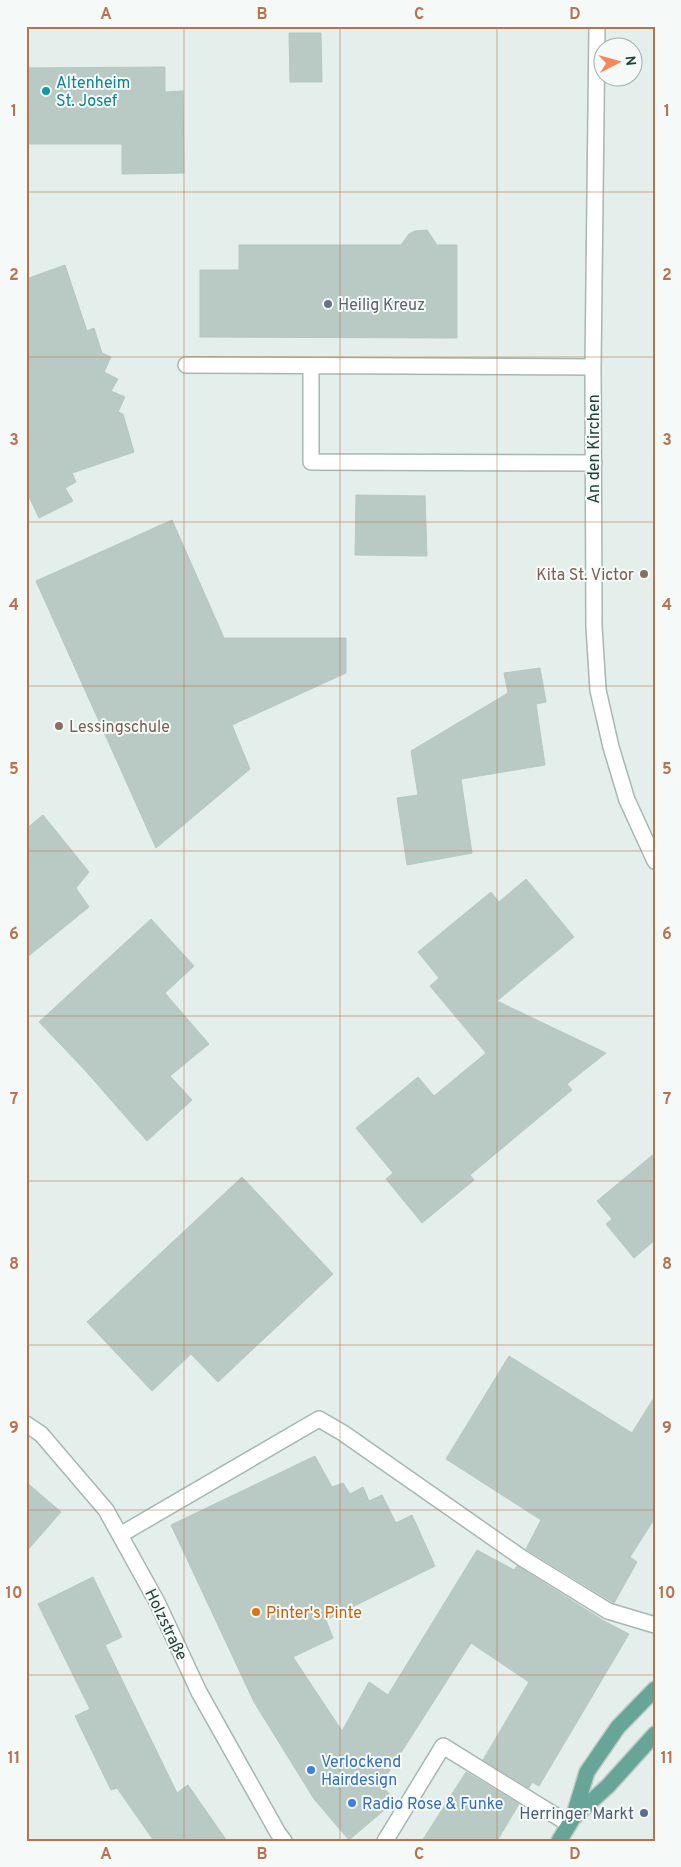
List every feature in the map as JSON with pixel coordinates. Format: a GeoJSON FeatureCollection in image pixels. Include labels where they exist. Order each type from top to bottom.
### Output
{"type":"FeatureCollection","features":[{"type":"Feature","properties":{"kind":"main road"},"geometry":{"type":"LineString","coordinates":[[559,1841],[571,1821],[587,1772],[618,1727],[655,1690]]}},
{"type":"Feature","properties":{"kind":"main road"},"geometry":{"type":"LineString","coordinates":[[571,1821],[608,1786],[655,1734]]}},
{"type":"Feature","properties":{"kind":"street","name":"An den Kirchen"},"geometry":{"type":"LineString","coordinates":[[598,26],[593,367],[594,627],[598,690],[611,747],[627,800],[655,861]]}},
{"type":"Feature","properties":{"kind":"street"},"geometry":{"type":"LineString","coordinates":[[186,365],[593,367]]}},
{"type":"Feature","properties":{"kind":"street"},"geometry":{"type":"LineString","coordinates":[[311,366],[311,462],[594,463]]}},
{"type":"Feature","properties":{"kind":"street"},"geometry":{"type":"LineString","coordinates":[[120,1535],[319,1419],[343,1433],[522,1558],[608,1611],[655,1625]]}},
{"type":"Feature","properties":{"kind":"street","name":"Holzstraße"},"geometry":{"type":"LineString","coordinates":[[26,1424],[41,1434],[106,1510],[157,1602],[199,1692],[284,1841]]}},
{"type":"Feature","properties":{"kind":"street"},"geometry":{"type":"LineString","coordinates":[[385,1841],[443,1746],[571,1821]]}},
{"type":"Feature","properties":{"kind":"building"},"geometry":{"type":"Polygon","coordinates":[[[289,33],[321,33],[322,82],[290,82],[289,33]]]}},
{"type":"Feature","properties":{"kind":"building"},"geometry":{"type":"Polygon","coordinates":[[[165,67],[165,92],[183,91],[184,173],[122,174],[122,144],[26,144],[26,68],[165,67]]]}},
{"type":"Feature","properties":{"kind":"building","name":"Heilig Kreuz"},"geometry":{"type":"Polygon","coordinates":[[[427,230],[437,245],[457,245],[457,338],[200,337],[200,270],[239,270],[239,245],[401,245],[409,234],[415,231],[427,230]]]}},
{"type":"Feature","properties":{"kind":"building"},"geometry":{"type":"Polygon","coordinates":[[[65,265],[87,331],[94,328],[102,353],[111,357],[104,372],[118,379],[111,391],[125,397],[118,412],[123,414],[134,452],[72,473],[76,482],[65,488],[73,501],[39,518],[26,490],[26,279],[65,265]]]}},
{"type":"Feature","properties":{"kind":"building"},"geometry":{"type":"Polygon","coordinates":[[[356,495],[425,496],[427,556],[355,555],[356,495]]]}},
{"type":"Feature","properties":{"kind":"building"},"geometry":{"type":"Polygon","coordinates":[[[172,520],[224,638],[346,638],[346,673],[232,725],[250,769],[156,848],[36,581],[172,520]]]}},
{"type":"Feature","properties":{"kind":"building"},"geometry":{"type":"Polygon","coordinates":[[[540,668],[546,702],[536,704],[545,765],[461,779],[472,853],[407,865],[397,798],[418,795],[411,751],[508,693],[504,673],[540,668]]]}},
{"type":"Feature","properties":{"kind":"building"},"geometry":{"type":"Polygon","coordinates":[[[43,815],[89,872],[76,888],[89,907],[26,958],[26,829],[43,815]]]}},
{"type":"Feature","properties":{"kind":"building"},"geometry":{"type":"Polygon","coordinates":[[[526,879],[574,937],[497,1001],[606,1053],[567,1084],[572,1090],[470,1175],[474,1180],[422,1223],[386,1179],[393,1173],[356,1128],[418,1077],[434,1096],[486,1053],[430,986],[439,978],[418,952],[491,892],[499,902],[526,879]]]}},
{"type":"Feature","properties":{"kind":"building"},"geometry":{"type":"Polygon","coordinates":[[[151,919],[194,966],[165,993],[209,1044],[170,1076],[192,1100],[147,1141],[83,1068],[39,1022],[151,919]]]}},
{"type":"Feature","properties":{"kind":"building"},"geometry":{"type":"Polygon","coordinates":[[[655,1153],[655,1240],[634,1258],[606,1224],[612,1219],[597,1201],[655,1153]]]}},
{"type":"Feature","properties":{"kind":"building"},"geometry":{"type":"Polygon","coordinates":[[[242,1177],[333,1274],[218,1382],[191,1354],[152,1391],[87,1322],[242,1177]]]}},
{"type":"Feature","properties":{"kind":"building"},"geometry":{"type":"Polygon","coordinates":[[[509,1356],[632,1433],[655,1396],[655,1518],[630,1557],[637,1562],[614,1603],[526,1549],[541,1520],[446,1459],[509,1356]]]}},
{"type":"Feature","properties":{"kind":"building"},"geometry":{"type":"Polygon","coordinates":[[[315,1456],[332,1487],[343,1483],[350,1494],[363,1487],[369,1501],[382,1495],[396,1523],[412,1515],[435,1566],[326,1620],[333,1638],[293,1657],[342,1731],[369,1682],[388,1695],[477,1550],[514,1570],[517,1566],[604,1621],[629,1634],[539,1786],[532,1782],[529,1788],[483,1760],[529,1682],[471,1643],[381,1784],[395,1801],[349,1840],[314,1799],[254,1702],[171,1525],[315,1456]]]}},
{"type":"Feature","properties":{"kind":"building"},"geometry":{"type":"Polygon","coordinates":[[[26,1482],[61,1512],[26,1552],[26,1482]]]}},
{"type":"Feature","properties":{"kind":"building"},"geometry":{"type":"Polygon","coordinates":[[[93,1577],[122,1637],[105,1645],[177,1793],[188,1785],[227,1841],[154,1841],[117,1788],[111,1790],[75,1716],[90,1709],[38,1604],[93,1577]]]}},
{"type":"Feature","properties":{"kind":"building"},"geometry":{"type":"Polygon","coordinates":[[[466,1772],[519,1804],[497,1841],[422,1841],[466,1772]]]}},
{"type":"Feature","properties":{"kind":"place","name":"Altenheim St. Josef"},"geometry":{"type":"Point","coordinates":[46,91]}},
{"type":"Feature","properties":{"kind":"place","name":"Heilig Kreuz"},"geometry":{"type":"Point","coordinates":[328,304]}},
{"type":"Feature","properties":{"kind":"place","name":"Kita St. Victor"},"geometry":{"type":"Point","coordinates":[644,574]}},
{"type":"Feature","properties":{"kind":"place","name":"Lessingschule"},"geometry":{"type":"Point","coordinates":[59,726]}},
{"type":"Feature","properties":{"kind":"place","name":"Pinter's Pinte"},"geometry":{"type":"Point","coordinates":[256,1612]}},
{"type":"Feature","properties":{"kind":"place","name":"Verlockend Hairdesign"},"geometry":{"type":"Point","coordinates":[311,1770]}},
{"type":"Feature","properties":{"kind":"place","name":"Radio Rose & Funke"},"geometry":{"type":"Point","coordinates":[352,1803]}},
{"type":"Feature","properties":{"kind":"place","name":"Herringer Markt"},"geometry":{"type":"Point","coordinates":[644,1813]}}]}
